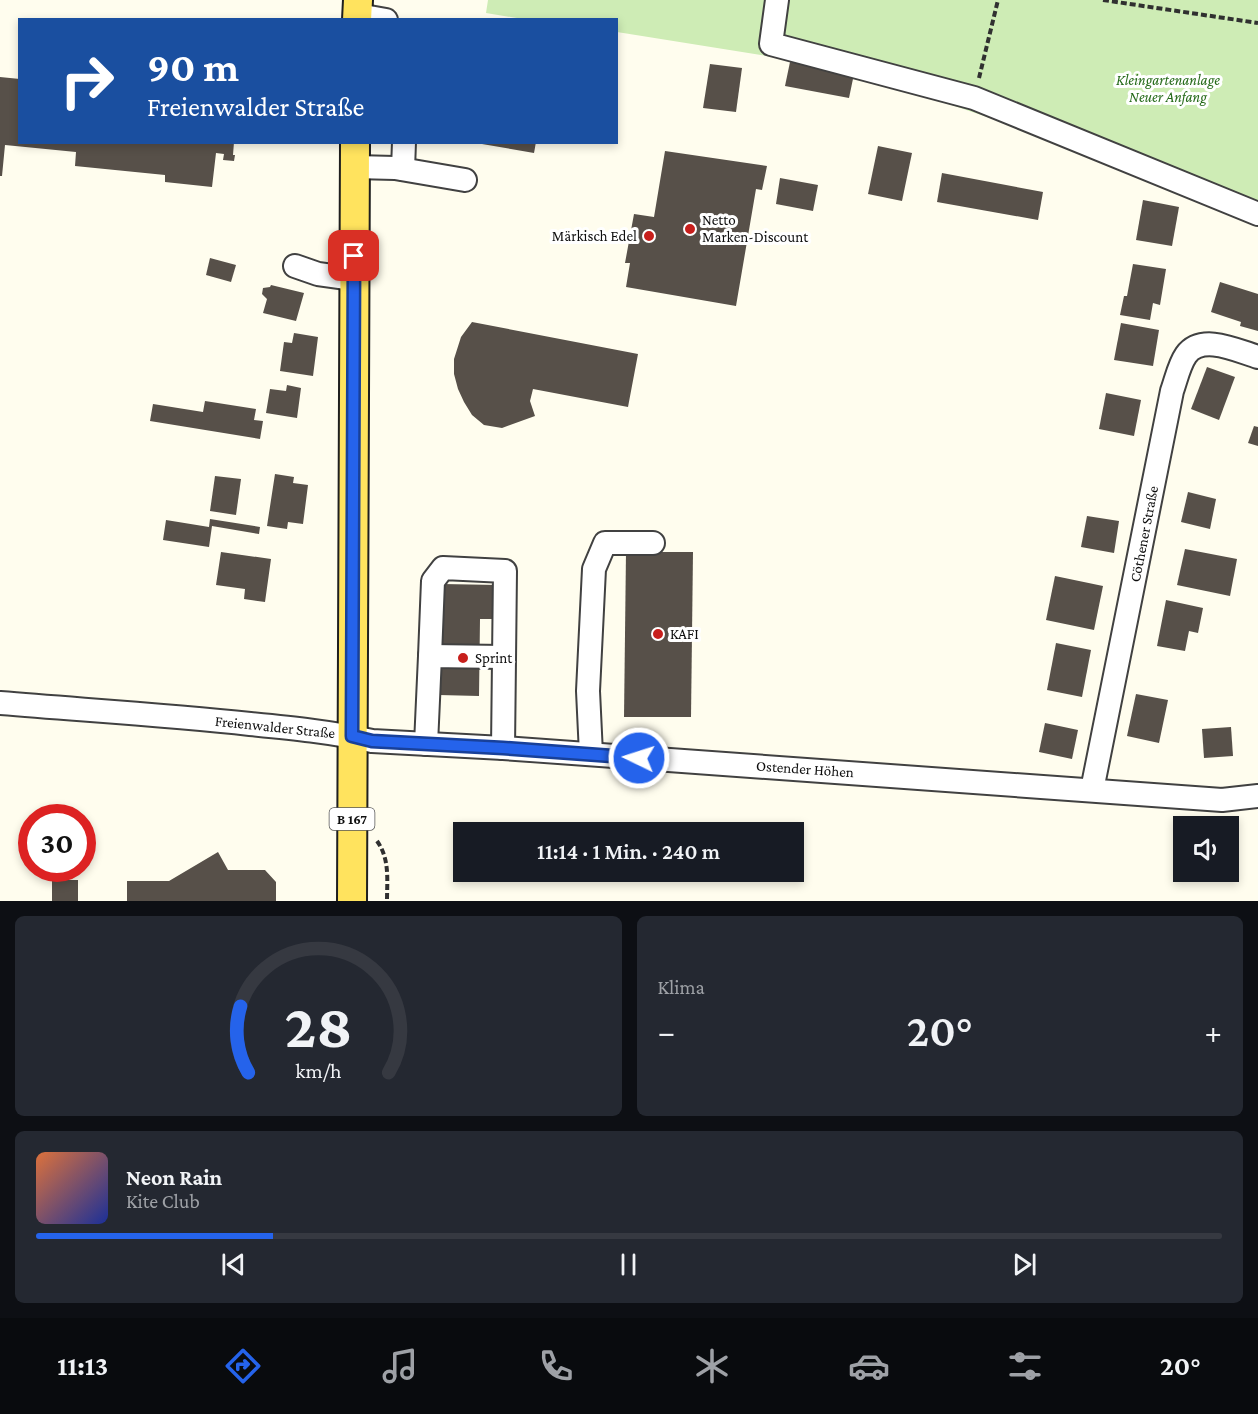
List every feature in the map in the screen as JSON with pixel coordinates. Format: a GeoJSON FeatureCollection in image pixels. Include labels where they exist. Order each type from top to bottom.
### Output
{"type":"FeatureCollection","features":[{"type":"Feature","properties":{"kind":"main road","name":"Freienwalder Straße"},"geometry":{"type":"LineString","coordinates":[[352,736],[354,154]]}},
{"type":"Feature","properties":{"kind":"main road","name":"B 167"},"geometry":{"type":"LineString","coordinates":[[352,736],[352,901]]}},
{"type":"Feature","properties":{"kind":"street"},"geometry":{"type":"LineString","coordinates":[[777,0],[771,44],[974,98],[1258,214]]}},
{"type":"Feature","properties":{"kind":"street"},"geometry":{"type":"LineString","coordinates":[[358,11],[380,18]]}},
{"type":"Feature","properties":{"kind":"street"},"geometry":{"type":"LineString","coordinates":[[403,169],[404,144]]}},
{"type":"Feature","properties":{"kind":"street"},"geometry":{"type":"LineString","coordinates":[[354,154],[403,169],[465,180]]}},
{"type":"Feature","properties":{"kind":"street"},"geometry":{"type":"LineString","coordinates":[[295,266],[318,274],[354,279]]}},
{"type":"Feature","properties":{"kind":"street","name":"Cöthener Straße"},"geometry":{"type":"LineString","coordinates":[[1092,790],[1172,391],[1179,370],[1192,349],[1205,345],[1219,345],[1258,357]]}},
{"type":"Feature","properties":{"kind":"street"},"geometry":{"type":"LineString","coordinates":[[591,754],[588,692],[594,569],[605,543],[653,543]]}},
{"type":"Feature","properties":{"kind":"street"},"geometry":{"type":"LineString","coordinates":[[426,744],[434,581],[443,568],[505,571],[503,748]]}},
{"type":"Feature","properties":{"kind":"street"},"geometry":{"type":"LineString","coordinates":[[430,656],[504,657]]}},
{"type":"Feature","properties":{"kind":"street","name":"Freienwalder Straße"},"geometry":{"type":"LineString","coordinates":[[0,703],[220,721],[352,736]]}},
{"type":"Feature","properties":{"kind":"street","name":"Ostender Höhen"},"geometry":{"type":"LineString","coordinates":[[352,736],[372,741],[591,754],[1222,800],[1258,796]]}},
{"type":"Feature","properties":{"kind":"path"},"geometry":{"type":"LineString","coordinates":[[974,98],[998,0]]}},
{"type":"Feature","properties":{"kind":"path"},"geometry":{"type":"LineString","coordinates":[[1103,0],[1258,23]]}},
{"type":"Feature","properties":{"kind":"green space","name":"Kleingartenanlage Neuer Anfang"},"geometry":{"type":"Polygon","coordinates":[[[488,0],[1258,0],[1258,220],[1099,155],[857,73],[786,59],[618,32],[618,18],[517,18],[486,13],[488,0]]]}},
{"type":"Feature","properties":{"kind":"building"},"geometry":{"type":"Polygon","coordinates":[[[790,62],[854,74],[849,98],[785,86],[790,62]]]}},
{"type":"Feature","properties":{"kind":"building"},"geometry":{"type":"Polygon","coordinates":[[[710,64],[742,68],[736,112],[703,108],[710,64]]]}},
{"type":"Feature","properties":{"kind":"building"},"geometry":{"type":"Polygon","coordinates":[[[0,77],[18,79],[18,144],[234,144],[234,161],[223,160],[224,154],[216,153],[212,187],[165,182],[165,175],[75,166],[76,152],[5,145],[2,176],[0,176],[0,77]]]}},
{"type":"Feature","properties":{"kind":"building"},"geometry":{"type":"Polygon","coordinates":[[[482,144],[536,144],[534,153],[482,144]]]}},
{"type":"Feature","properties":{"kind":"building"},"geometry":{"type":"Polygon","coordinates":[[[878,146],[912,153],[902,201],[868,194],[878,146]]]}},
{"type":"Feature","properties":{"kind":"building","name":"Netto Marken-Discount"},"geometry":{"type":"Polygon","coordinates":[[[665,151],[767,166],[762,190],[756,189],[736,306],[626,287],[630,263],[625,263],[634,214],[654,217],[665,151]]]}},
{"type":"Feature","properties":{"kind":"building"},"geometry":{"type":"Polygon","coordinates":[[[942,173],[1043,192],[1038,220],[937,202],[942,173]]]}},
{"type":"Feature","properties":{"kind":"building"},"geometry":{"type":"Polygon","coordinates":[[[780,178],[818,185],[813,211],[776,204],[780,178]]]}},
{"type":"Feature","properties":{"kind":"building"},"geometry":{"type":"Polygon","coordinates":[[[1143,200],[1179,207],[1172,246],[1136,240],[1143,200]]]}},
{"type":"Feature","properties":{"kind":"building"},"geometry":{"type":"Polygon","coordinates":[[[210,258],[236,265],[231,282],[206,275],[210,258]]]}},
{"type":"Feature","properties":{"kind":"building"},"geometry":{"type":"Polygon","coordinates":[[[1133,264],[1166,269],[1160,305],[1153,303],[1150,320],[1120,315],[1124,296],[1127,296],[1133,264]]]}},
{"type":"Feature","properties":{"kind":"building"},"geometry":{"type":"Polygon","coordinates":[[[1220,282],[1258,294],[1258,331],[1240,326],[1241,322],[1211,312],[1220,282]]]}},
{"type":"Feature","properties":{"kind":"building"},"geometry":{"type":"Polygon","coordinates":[[[271,285],[304,293],[296,321],[263,313],[267,299],[262,294],[263,288],[271,285]]]}},
{"type":"Feature","properties":{"kind":"building"},"geometry":{"type":"Polygon","coordinates":[[[472,322],[638,354],[628,407],[533,389],[530,401],[535,416],[502,428],[484,425],[472,415],[464,402],[454,374],[454,359],[461,337],[472,322]]]}},
{"type":"Feature","properties":{"kind":"building"},"geometry":{"type":"Polygon","coordinates":[[[1121,323],[1159,330],[1153,366],[1114,360],[1121,323]]]}},
{"type":"Feature","properties":{"kind":"building"},"geometry":{"type":"Polygon","coordinates":[[[294,333],[318,337],[313,376],[280,371],[284,342],[292,343],[294,333]]]}},
{"type":"Feature","properties":{"kind":"building"},"geometry":{"type":"Polygon","coordinates":[[[1207,367],[1235,377],[1219,420],[1191,409],[1207,367]]]}},
{"type":"Feature","properties":{"kind":"building"},"geometry":{"type":"Polygon","coordinates":[[[287,385],[301,388],[297,418],[266,413],[270,389],[286,391],[287,385]]]}},
{"type":"Feature","properties":{"kind":"building"},"geometry":{"type":"Polygon","coordinates":[[[1106,393],[1141,400],[1134,436],[1099,429],[1106,393]]]}},
{"type":"Feature","properties":{"kind":"building"},"geometry":{"type":"Polygon","coordinates":[[[205,401],[256,409],[254,420],[263,421],[260,439],[150,421],[153,404],[203,412],[205,401]]]}},
{"type":"Feature","properties":{"kind":"building"},"geometry":{"type":"Polygon","coordinates":[[[1254,426],[1258,427],[1258,446],[1248,443],[1254,426]]]}},
{"type":"Feature","properties":{"kind":"building"},"geometry":{"type":"Polygon","coordinates":[[[275,474],[294,477],[293,483],[308,485],[303,524],[288,522],[287,529],[267,526],[275,474]]]}},
{"type":"Feature","properties":{"kind":"building"},"geometry":{"type":"Polygon","coordinates":[[[215,476],[241,479],[236,515],[210,511],[215,476]]]}},
{"type":"Feature","properties":{"kind":"building"},"geometry":{"type":"Polygon","coordinates":[[[1188,492],[1216,499],[1210,529],[1181,522],[1188,492]]]}},
{"type":"Feature","properties":{"kind":"building"},"geometry":{"type":"Polygon","coordinates":[[[1087,516],[1119,521],[1114,553],[1081,547],[1087,516]]]}},
{"type":"Feature","properties":{"kind":"building"},"geometry":{"type":"Polygon","coordinates":[[[210,519],[260,527],[259,534],[212,526],[209,547],[163,540],[166,520],[209,527],[210,519]]]}},
{"type":"Feature","properties":{"kind":"building"},"geometry":{"type":"Polygon","coordinates":[[[1185,549],[1237,559],[1230,596],[1177,585],[1185,549]]]}},
{"type":"Feature","properties":{"kind":"building"},"geometry":{"type":"Polygon","coordinates":[[[221,552],[271,559],[265,602],[244,599],[245,589],[216,585],[221,552]]]}},
{"type":"Feature","properties":{"kind":"building","name":"KAFI"},"geometry":{"type":"Polygon","coordinates":[[[626,552],[693,552],[691,717],[624,717],[626,552]]]}},
{"type":"Feature","properties":{"kind":"building"},"geometry":{"type":"Polygon","coordinates":[[[1055,576],[1103,586],[1094,630],[1046,620],[1055,576]]]}},
{"type":"Feature","properties":{"kind":"building"},"geometry":{"type":"Polygon","coordinates":[[[442,584],[498,585],[498,619],[480,619],[479,696],[439,695],[442,584]]]}},
{"type":"Feature","properties":{"kind":"building"},"geometry":{"type":"Polygon","coordinates":[[[1166,600],[1203,608],[1198,633],[1189,631],[1185,651],[1157,646],[1166,600]]]}},
{"type":"Feature","properties":{"kind":"building"},"geometry":{"type":"Polygon","coordinates":[[[1056,643],[1091,650],[1082,697],[1047,690],[1056,643]]]}},
{"type":"Feature","properties":{"kind":"building"},"geometry":{"type":"Polygon","coordinates":[[[1136,694],[1168,700],[1159,743],[1127,736],[1136,694]]]}},
{"type":"Feature","properties":{"kind":"building"},"geometry":{"type":"Polygon","coordinates":[[[1045,723],[1078,730],[1072,759],[1039,752],[1045,723]]]}},
{"type":"Feature","properties":{"kind":"building"},"geometry":{"type":"Polygon","coordinates":[[[1231,727],[1233,756],[1204,758],[1202,729],[1231,727]]]}},
{"type":"Feature","properties":{"kind":"building"},"geometry":{"type":"Polygon","coordinates":[[[218,852],[228,870],[265,870],[276,882],[276,901],[127,901],[127,881],[169,881],[218,852]]]}},
{"type":"Feature","properties":{"kind":"building"},"geometry":{"type":"Polygon","coordinates":[[[52,882],[78,882],[78,901],[52,901],[52,882]]]}},
{"type":"Feature","properties":{"kind":"place","name":"Netto Marken-Discount"},"geometry":{"type":"Point","coordinates":[690,229]}},
{"type":"Feature","properties":{"kind":"place","name":"Märkisch Edel"},"geometry":{"type":"Point","coordinates":[649,236]}},
{"type":"Feature","properties":{"kind":"place","name":"KAFI"},"geometry":{"type":"Point","coordinates":[658,634]}},
{"type":"Feature","properties":{"kind":"place","name":"Sprint"},"geometry":{"type":"Point","coordinates":[463,658]}},
{"type":"Feature","properties":{"kind":"route"},"geometry":{"type":"LineString","coordinates":[[354,256],[352,736],[372,741],[639,758]]}}]}
